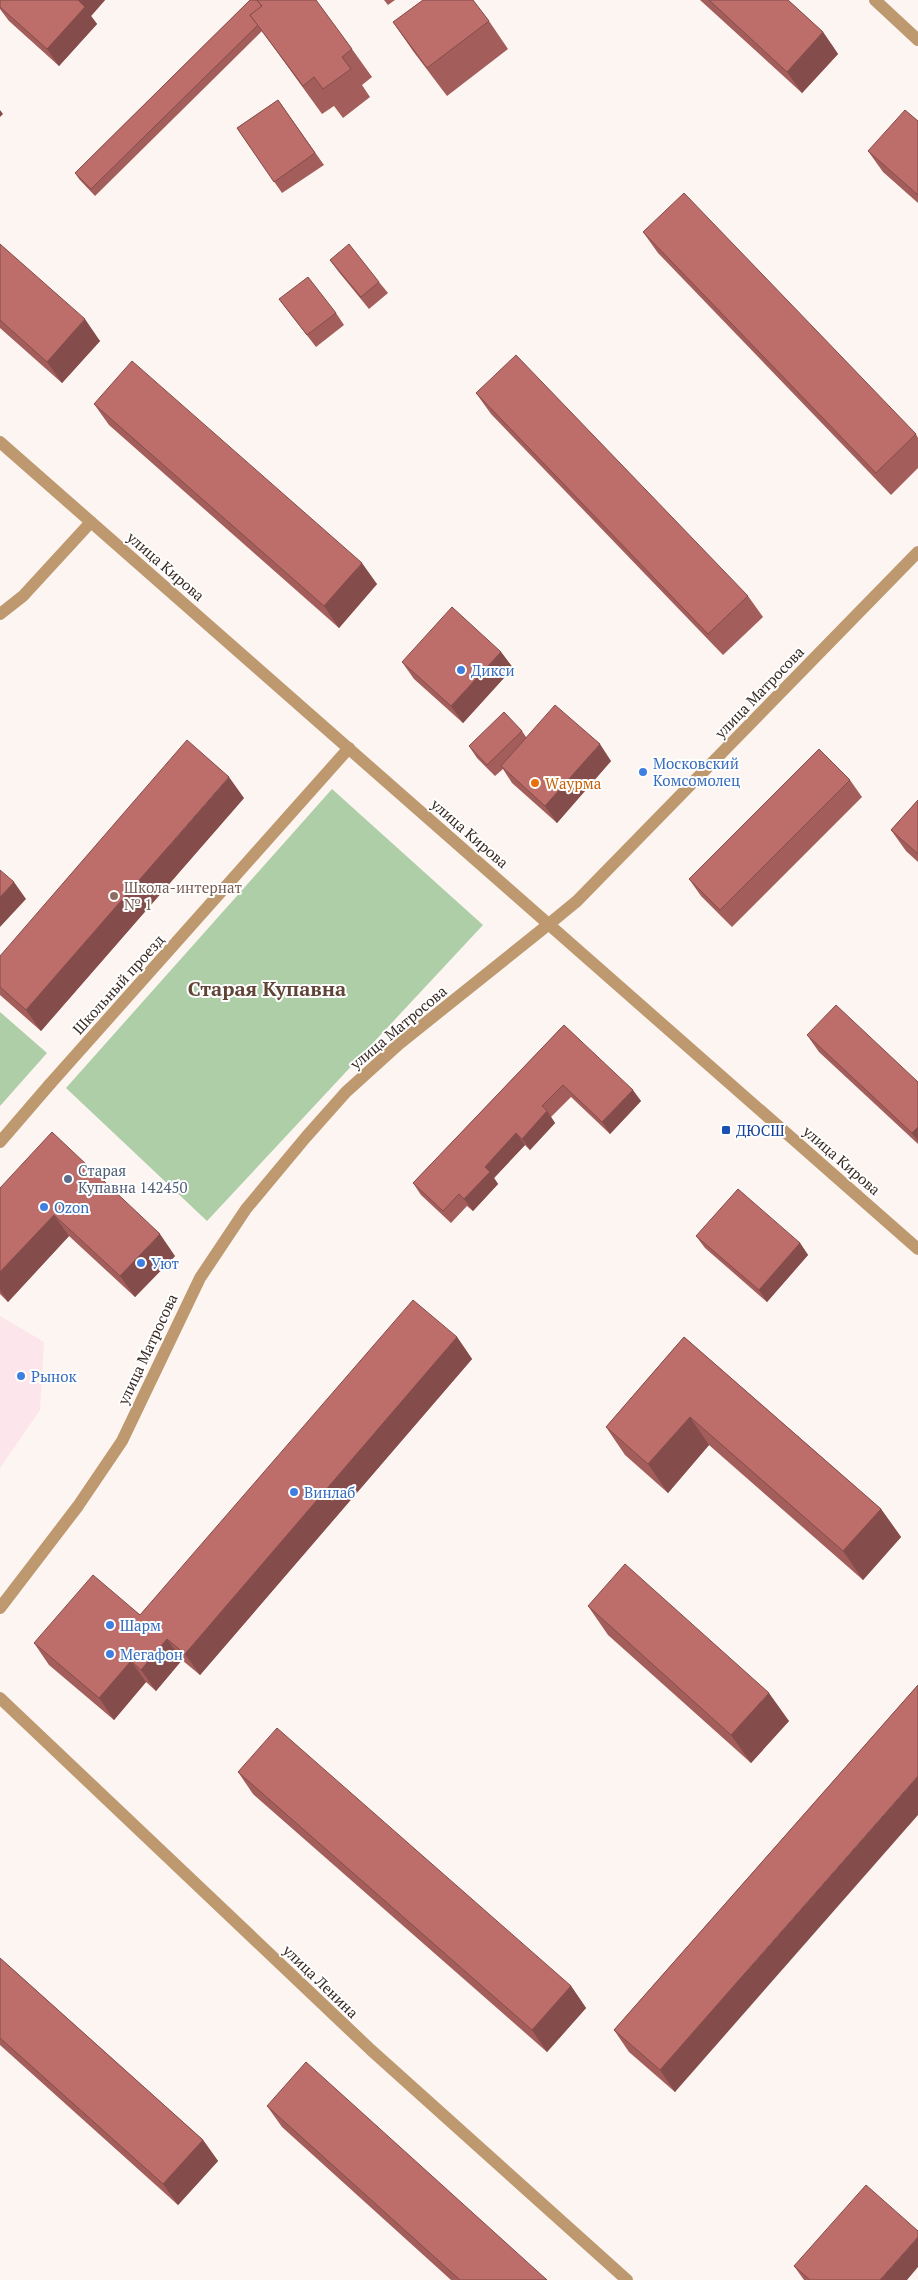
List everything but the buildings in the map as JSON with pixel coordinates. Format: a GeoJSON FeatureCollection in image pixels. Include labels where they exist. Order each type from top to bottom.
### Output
{"type":"FeatureCollection","features":[{"type":"Feature","properties":{"kind":"street"},"geometry":{"type":"LineString","coordinates":[[874,0],[918,40]]}},
{"type":"Feature","properties":{"kind":"street","name":"улица Кирова"},"geometry":{"type":"LineString","coordinates":[[0,442],[918,1249]]}},
{"type":"Feature","properties":{"kind":"street"},"geometry":{"type":"LineString","coordinates":[[0,614],[23,596],[91,522]]}},
{"type":"Feature","properties":{"kind":"street","name":"улица Матросова"},"geometry":{"type":"LineString","coordinates":[[0,1608],[78,1506],[122,1441],[200,1278],[246,1210],[306,1137],[353,1086],[399,1044],[577,901],[918,552]]}},
{"type":"Feature","properties":{"kind":"street","name":"Школьный проезд"},"geometry":{"type":"LineString","coordinates":[[0,1142],[349,748]]}},
{"type":"Feature","properties":{"kind":"street","name":"улица Ленина"},"geometry":{"type":"LineString","coordinates":[[0,1698],[371,2050],[627,2280]]}},
{"type":"Feature","properties":{"kind":"shaded area","name":"Рынок"},"geometry":{"type":"Polygon","coordinates":[[[0,1316],[44,1342],[40,1410],[0,1468],[0,1316]]]}},
{"type":"Feature","properties":{"kind":"green space"},"geometry":{"type":"Polygon","coordinates":[[[332,789],[483,925],[207,1221],[66,1088],[332,789]]]}},
{"type":"Feature","properties":{"kind":"green space"},"geometry":{"type":"Polygon","coordinates":[[[0,1012],[47,1053],[0,1106],[0,1012]]]}},
{"type":"Feature","properties":{"kind":"place","name":"Дикси"},"geometry":{"type":"Point","coordinates":[461,670]}},
{"type":"Feature","properties":{"kind":"place","name":"Московский Комсомолец"},"geometry":{"type":"Point","coordinates":[643,772]}},
{"type":"Feature","properties":{"kind":"place","name":"Wаурма"},"geometry":{"type":"Point","coordinates":[535,783]}},
{"type":"Feature","properties":{"kind":"place","name":"Школа-интернат № 1"},"geometry":{"type":"Point","coordinates":[114,896]}},
{"type":"Feature","properties":{"kind":"place","name":"ДЮСШ"},"geometry":{"type":"Point","coordinates":[726,1130]}},
{"type":"Feature","properties":{"kind":"place","name":"Старая Купавна 142450"},"geometry":{"type":"Point","coordinates":[68,1179]}},
{"type":"Feature","properties":{"kind":"place","name":"Ozon"},"geometry":{"type":"Point","coordinates":[44,1207]}},
{"type":"Feature","properties":{"kind":"place","name":"Уют"},"geometry":{"type":"Point","coordinates":[141,1263]}},
{"type":"Feature","properties":{"kind":"place","name":"Рынок"},"geometry":{"type":"Point","coordinates":[21,1376]}},
{"type":"Feature","properties":{"kind":"place","name":"Винлаб"},"geometry":{"type":"Point","coordinates":[294,1492]}},
{"type":"Feature","properties":{"kind":"place","name":"Шарм"},"geometry":{"type":"Point","coordinates":[110,1625]}},
{"type":"Feature","properties":{"kind":"place","name":"Мегафон"},"geometry":{"type":"Point","coordinates":[110,1654]}},
{"type":"Feature","properties":{"kind":"district","name":"Старая Купавна"},"geometry":{"type":"Point","coordinates":[267,988]}}]}
